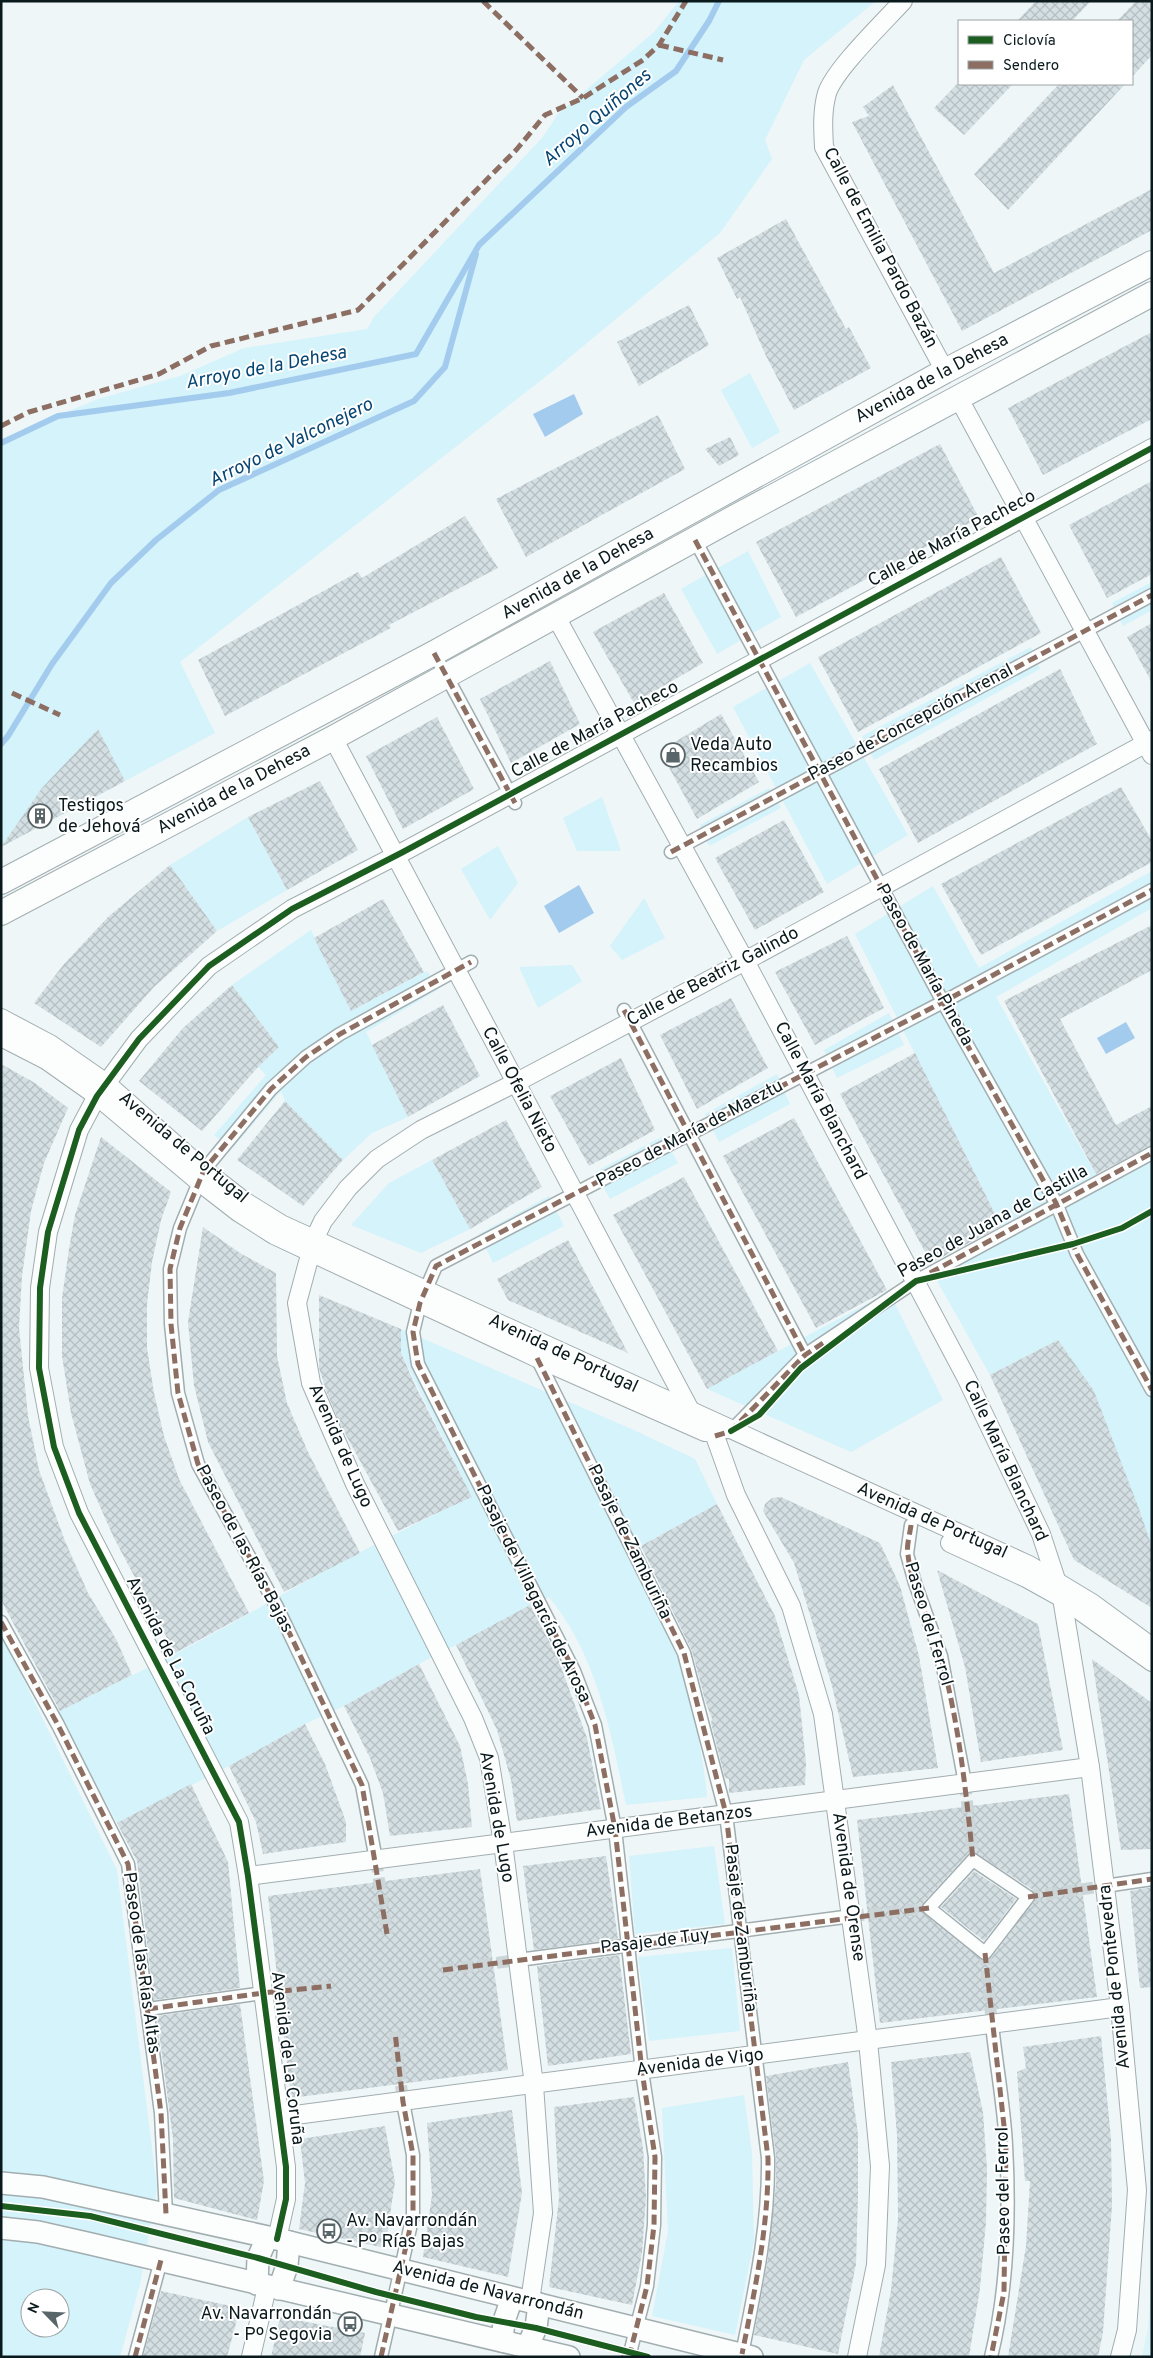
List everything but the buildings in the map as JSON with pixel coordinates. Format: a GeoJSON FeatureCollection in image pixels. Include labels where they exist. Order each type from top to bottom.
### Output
{"type":"FeatureCollection","features":[{"type":"Feature","properties":{"kind":"main road","name":"Avenida de la Dehesa"},"geometry":{"type":"LineString","coordinates":[[1,882],[434,654],[945,371],[1152,263]]}},
{"type":"Feature","properties":{"kind":"main road","name":"Avenida de la Dehesa"},"geometry":{"type":"LineString","coordinates":[[1,913],[333,738],[958,397],[1152,294]]}},
{"type":"Feature","properties":{"kind":"street","name":"Calle de Emilia Pardo Bazán"},"geometry":{"type":"LineString","coordinates":[[903,1],[851,57],[828,91],[822,115],[824,147],[945,371]]}},
{"type":"Feature","properties":{"kind":"street"},"geometry":{"type":"LineString","coordinates":[[958,397],[1084,631],[1150,746]]}},
{"type":"Feature","properties":{"kind":"street","name":"Calle de María Pacheco"},"geometry":{"type":"LineString","coordinates":[[102,1090],[140,1039],[209,966],[292,909],[394,856],[513,798],[621,734],[1152,448]]}},
{"type":"Feature","properties":{"kind":"street","name":"Paseo de María Pineda"},"geometry":{"type":"LineString","coordinates":[[695,540],[943,1002],[1056,1203],[1077,1254],[1152,1390]]}},
{"type":"Feature","properties":{"kind":"street","name":"Paseo de Concepción Arenal"},"geometry":{"type":"LineString","coordinates":[[676,849],[1152,595]]}},
{"type":"Feature","properties":{"kind":"street","name":"Calle María Blanchard"},"geometry":{"type":"LineString","coordinates":[[556,616],[621,734],[676,849],[745,961],[966,1377],[1041,1534],[1062,1598]]}},
{"type":"Feature","properties":{"kind":"street"},"geometry":{"type":"LineString","coordinates":[[434,654],[513,798]]}},
{"type":"Feature","properties":{"kind":"street","name":"Calle Ofelia Nieto"},"geometry":{"type":"LineString","coordinates":[[333,738],[455,971],[691,1412],[723,1433]]}},
{"type":"Feature","properties":{"kind":"street","name":"Calle de Beatriz Galindo"},"geometry":{"type":"LineString","coordinates":[[312,1246],[323,1221],[348,1188],[377,1159],[421,1130],[515,1083],[627,1016],[745,961],[882,886],[1150,746]]}},
{"type":"Feature","properties":{"kind":"street","name":"Paseo de María de Maeztu"},"geometry":{"type":"LineString","coordinates":[[423,1297],[436,1266],[806,1074],[1152,890]]}},
{"type":"Feature","properties":{"kind":"street","name":"Paseo de las Rías Bajas"},"geometry":{"type":"LineString","coordinates":[[376,1860],[362,1785],[277,1607],[198,1464],[178,1393],[171,1324],[170,1269],[180,1228],[201,1176],[271,1089],[306,1057],[340,1034],[472,962]]}},
{"type":"Feature","properties":{"kind":"street"},"geometry":{"type":"LineString","coordinates":[[627,1016],[805,1355]]}},
{"type":"Feature","properties":{"kind":"street","name":"Avenida de Portugal"},"geometry":{"type":"LineString","coordinates":[[1,1018],[50,1044],[201,1176],[238,1212],[274,1235],[312,1246],[423,1297],[691,1412]]}},
{"type":"Feature","properties":{"kind":"street","name":"Avenida de Portugal"},"geometry":{"type":"LineString","coordinates":[[1,1037],[102,1090]]}},
{"type":"Feature","properties":{"kind":"street","name":"Avenida de La Coruña"},"geometry":{"type":"LineString","coordinates":[[102,1090],[79,1130],[48,1232],[40,1288],[39,1368],[54,1447],[79,1513],[239,1822],[248,1876],[286,2167],[286,2198],[278,2240]]}},
{"type":"Feature","properties":{"kind":"street","name":"Paseo de Juana de Castilla"},"geometry":{"type":"LineString","coordinates":[[723,1433],[805,1355],[916,1281],[1056,1203],[1152,1153]]}},
{"type":"Feature","properties":{"kind":"street","name":"Avenida de Lugo"},"geometry":{"type":"LineString","coordinates":[[312,1246],[297,1303],[311,1383],[355,1484],[479,1734],[489,1758],[503,1843],[534,2085],[543,2213],[527,2301]]}},
{"type":"Feature","properties":{"kind":"street","name":"Avenida de Portugal"},"geometry":{"type":"LineString","coordinates":[[423,1297],[537,1358],[723,1433],[1029,1566],[1092,1603],[1152,1647]]}},
{"type":"Feature","properties":{"kind":"street","name":"Pasaje de Villagarcía de Arosa"},"geometry":{"type":"LineString","coordinates":[[423,1297],[413,1332],[418,1364],[574,1671],[595,1725],[615,1829],[642,2071],[655,2157],[651,2254],[647,2286],[629,2357]]}},
{"type":"Feature","properties":{"kind":"street","name":"Pasaje de Zamburiña"},"geometry":{"type":"LineString","coordinates":[[537,1358],[684,1653],[726,1814],[768,2158],[768,2188],[763,2245],[747,2356]]}},
{"type":"Feature","properties":{"kind":"street","name":"Avenida de Portugal"},"geometry":{"type":"LineString","coordinates":[[723,1433],[911,1525],[1026,1578],[1062,1598],[1152,1662]]}},
{"type":"Feature","properties":{"kind":"street","name":"Avenida de Orense"},"geometry":{"type":"LineString","coordinates":[[723,1433],[736,1494],[791,1606],[823,1714],[836,1800],[868,2041],[880,2166],[876,2266],[857,2357]]}},
{"type":"Feature","properties":{"kind":"street","name":"Paseo del Ferrol"},"geometry":{"type":"LineString","coordinates":[[911,1525],[907,1554],[941,1656],[965,1783]]}},
{"type":"Feature","properties":{"kind":"street","name":"Avenida de Pontevedra"},"geometry":{"type":"LineString","coordinates":[[1062,1598],[1090,1767],[1120,2007],[1137,2190],[1127,2330],[1120,2357]]}},
{"type":"Feature","properties":{"kind":"street","name":"Paseo de las Rías Altas"},"geometry":{"type":"LineString","coordinates":[[1,1622],[58,1725],[128,1864],[161,2113],[166,2214]]}},
{"type":"Feature","properties":{"kind":"street","name":"Avenida de Betanzos"},"geometry":{"type":"LineString","coordinates":[[248,1876],[1090,1767]]}},
{"type":"Feature","properties":{"kind":"street"},"geometry":{"type":"LineString","coordinates":[[973,1860],[1028,1897],[986,1953],[929,1908],[973,1860]]}},
{"type":"Feature","properties":{"kind":"street"},"geometry":{"type":"LineString","coordinates":[[1105,1886],[1152,1879]]}},
{"type":"Feature","properties":{"kind":"street","name":"Pasaje de Tuy"},"geometry":{"type":"LineString","coordinates":[[518,1960],[852,1916]]}},
{"type":"Feature","properties":{"kind":"street"},"geometry":{"type":"LineString","coordinates":[[148,2009],[263,1993]]}},
{"type":"Feature","properties":{"kind":"street","name":"Avenida de Vigo"},"geometry":{"type":"LineString","coordinates":[[280,2117],[1120,2007]]}},
{"type":"Feature","properties":{"kind":"street","name":"Paseo del Ferrol"},"geometry":{"type":"LineString","coordinates":[[991,2357],[1004,2292],[1006,2212],[1006,2144],[992,2024]]}},
{"type":"Feature","properties":{"kind":"street"},"geometry":{"type":"LineString","coordinates":[[382,2357],[413,2214],[413,2155],[403,2102]]}},
{"type":"Feature","properties":{"kind":"street","name":"Avenida de Navarrondán"},"geometry":{"type":"LineString","coordinates":[[1,2183],[42,2187],[166,2214],[402,2269],[747,2356]]}},
{"type":"Feature","properties":{"kind":"street"},"geometry":{"type":"LineString","coordinates":[[1,2228],[38,2232],[391,2315],[515,2347],[568,2357]]}},
{"type":"Feature","properties":{"kind":"street"},"geometry":{"type":"LineString","coordinates":[[251,2357],[268,2287],[288,2266],[278,2240],[258,2258],[268,2287]]}},
{"type":"Feature","properties":{"kind":"street"},"geometry":{"type":"LineString","coordinates":[[136,2357],[161,2260]]}},
{"type":"Feature","properties":{"kind":"street"},"geometry":{"type":"LineString","coordinates":[[527,2301],[536,2328],[515,2347],[504,2321],[527,2301]]}},
{"type":"Feature","properties":{"kind":"shaded area"},"geometry":{"type":"Polygon","coordinates":[[[679,1],[876,1],[804,60],[765,140],[772,159],[720,233],[553,371],[180,662],[215,733],[1,847],[1,439],[98,399],[180,376],[244,348],[367,329],[374,317],[542,138],[558,114],[654,32],[679,1]]]}},
{"type":"Feature","properties":{"kind":"shaded area"},"geometry":{"type":"Polygon","coordinates":[[[750,373],[780,432],[752,448],[721,390],[750,373]]]}},
{"type":"Feature","properties":{"kind":"shaded area"},"geometry":{"type":"Polygon","coordinates":[[[748,551],[781,617],[717,654],[681,589],[748,551]]]}},
{"type":"Feature","properties":{"kind":"shaded area"},"geometry":{"type":"Polygon","coordinates":[[[1152,582],[1152,610],[1123,626],[1112,603],[1152,582]]]}},
{"type":"Feature","properties":{"kind":"shaded area"},"geometry":{"type":"Polygon","coordinates":[[[1031,647],[1040,669],[874,760],[862,736],[1031,647]]]}},
{"type":"Feature","properties":{"kind":"shaded area"},"geometry":{"type":"Polygon","coordinates":[[[810,663],[908,835],[827,884],[733,707],[810,663]]]}},
{"type":"Feature","properties":{"kind":"shaded area"},"geometry":{"type":"Polygon","coordinates":[[[769,788],[781,808],[709,846],[700,825],[769,788]]]}},
{"type":"Feature","properties":{"kind":"shaded area"},"geometry":{"type":"Polygon","coordinates":[[[602,797],[621,851],[577,851],[563,818],[602,797]]]}},
{"type":"Feature","properties":{"kind":"shaded area"},"geometry":{"type":"Polygon","coordinates":[[[248,817],[287,890],[217,931],[170,865],[248,817]]]}},
{"type":"Feature","properties":{"kind":"shaded area"},"geometry":{"type":"Polygon","coordinates":[[[498,846],[518,883],[490,920],[461,869],[498,846]]]}},
{"type":"Feature","properties":{"kind":"shaded area"},"geometry":{"type":"Polygon","coordinates":[[[1152,871],[1152,908],[996,997],[1099,1180],[1152,1153],[1152,1547],[1094,1391],[1063,1351],[1058,1340],[990,1375],[932,1272],[1004,1232],[855,934],[933,886],[979,968],[1152,871]]]}},
{"type":"Feature","properties":{"kind":"shaded area"},"geometry":{"type":"Polygon","coordinates":[[[644,898],[665,938],[622,960],[610,946],[644,898]]]}},
{"type":"Feature","properties":{"kind":"shaded area"},"geometry":{"type":"Polygon","coordinates":[[[311,930],[351,1011],[427,971],[439,989],[366,1032],[408,1117],[372,1133],[343,1160],[285,1101],[281,1091],[231,1150],[214,1135],[266,1075],[258,1067],[279,1047],[232,985],[311,930]]]}},
{"type":"Feature","properties":{"kind":"shaded area"},"geometry":{"type":"Polygon","coordinates":[[[572,965],[582,981],[538,1008],[519,967],[572,965]]]}},
{"type":"Feature","properties":{"kind":"shaded area"},"geometry":{"type":"Polygon","coordinates":[[[889,1013],[904,1045],[837,1078],[824,1050],[889,1013]]]}},
{"type":"Feature","properties":{"kind":"shaded area"},"geometry":{"type":"Polygon","coordinates":[[[777,1074],[790,1104],[719,1142],[705,1114],[777,1074]]]}},
{"type":"Feature","properties":{"kind":"shaded area"},"geometry":{"type":"Polygon","coordinates":[[[663,1136],[678,1163],[610,1199],[595,1172],[663,1136]]]}},
{"type":"Feature","properties":{"kind":"shaded area"},"geometry":{"type":"Polygon","coordinates":[[[432,1160],[470,1229],[421,1253],[351,1225],[389,1183],[432,1160]]]}},
{"type":"Feature","properties":{"kind":"shaded area"},"geometry":{"type":"Polygon","coordinates":[[[549,1196],[564,1226],[493,1263],[479,1234],[549,1196]]]}},
{"type":"Feature","properties":{"kind":"shaded area"},"geometry":{"type":"Polygon","coordinates":[[[889,1292],[943,1400],[851,1452],[707,1389],[889,1292]]]}},
{"type":"Feature","properties":{"kind":"shaded area"},"geometry":{"type":"Polygon","coordinates":[[[401,1329],[636,1431],[695,1459],[717,1504],[641,1546],[623,1542],[651,1592],[673,1643],[697,1731],[707,1797],[626,1805],[608,1723],[591,1669],[565,1620],[549,1597],[419,1664],[344,1706],[305,1724],[229,1766],[117,1823],[58,1712],[203,1639],[360,1552],[472,1497],[401,1353],[401,1329]]]}},
{"type":"Feature","properties":{"kind":"shaded area"},"geometry":{"type":"Polygon","coordinates":[[[1,1634],[117,1870],[157,2188],[140,2284],[120,2357],[1,2357],[1,1634]]]}},
{"type":"Feature","properties":{"kind":"shaded area"},"geometry":{"type":"Polygon","coordinates":[[[714,1846],[725,1924],[635,1934],[629,1856],[714,1846]]]}},
{"type":"Feature","properties":{"kind":"shaded area"},"geometry":{"type":"Polygon","coordinates":[[[732,1948],[740,2031],[649,2041],[638,1957],[732,1948]]]}},
{"type":"Feature","properties":{"kind":"shaded area"},"geometry":{"type":"Polygon","coordinates":[[[744,2095],[752,2153],[754,2241],[735,2335],[652,2316],[668,2231],[662,2108],[744,2095]]]}},
{"type":"Feature","properties":{"kind":"shaded area"},"geometry":{"type":"Polygon","coordinates":[[[1152,2278],[1152,2357],[1142,2357],[1148,2328],[1152,2278]]]}},
{"type":"Feature","properties":{"kind":"water"},"geometry":{"type":"Polygon","coordinates":[[[574,394],[583,414],[545,437],[533,414],[574,394]]]}},
{"type":"Feature","properties":{"kind":"water"},"geometry":{"type":"Polygon","coordinates":[[[579,885],[594,913],[559,933],[544,906],[579,885]]]}},
{"type":"Feature","properties":{"kind":"water"},"geometry":{"type":"Polygon","coordinates":[[[1126,1022],[1135,1038],[1106,1054],[1097,1038],[1126,1022]]]}},
{"type":"Feature","properties":{"kind":"waterway","name":"Arroyo de la Dehesa"},"geometry":{"type":"LineString","coordinates":[[1,443],[58,416],[229,393],[416,354],[479,245],[626,107],[676,71],[709,21],[719,1]]}},
{"type":"Feature","properties":{"kind":"waterway","name":"Arroyo de Valconejero"},"geometry":{"type":"LineString","coordinates":[[1,744],[8,736],[52,664],[111,583],[156,540],[219,490],[414,401],[445,367],[476,254]]}},
{"type":"Feature","properties":{"kind":"tunnel"},"geometry":{"type":"LineString","coordinates":[[965,1783],[973,1860]]}},
{"type":"Feature","properties":{"kind":"tunnel"},"geometry":{"type":"LineString","coordinates":[[376,1860],[387,1934]]}},
{"type":"Feature","properties":{"kind":"tunnel"},"geometry":{"type":"LineString","coordinates":[[1028,1897],[1105,1886]]}},
{"type":"Feature","properties":{"kind":"tunnel"},"geometry":{"type":"LineString","coordinates":[[852,1916],[929,1908]]}},
{"type":"Feature","properties":{"kind":"tunnel"},"geometry":{"type":"LineString","coordinates":[[985,1953],[992,2024]]}},
{"type":"Feature","properties":{"kind":"tunnel"},"geometry":{"type":"LineString","coordinates":[[443,1970],[518,1960]]}},
{"type":"Feature","properties":{"kind":"tunnel"},"geometry":{"type":"LineString","coordinates":[[263,1993],[331,1986]]}},
{"type":"Feature","properties":{"kind":"tunnel"},"geometry":{"type":"LineString","coordinates":[[395,2032],[403,2102]]}},
{"type":"Feature","properties":{"kind":"marked path"},"geometry":{"type":"LineString","coordinates":[[483,1],[583,98]]}},
{"type":"Feature","properties":{"kind":"marked path"},"geometry":{"type":"LineString","coordinates":[[1,426],[29,412],[159,374],[211,346],[358,310],[517,149],[545,115],[583,98],[643,60],[659,45],[686,1]]}},
{"type":"Feature","properties":{"kind":"marked path"},"geometry":{"type":"LineString","coordinates":[[659,45],[723,60]]}},
{"type":"Feature","properties":{"kind":"marked path"},"geometry":{"type":"LineString","coordinates":[[695,540],[943,1002],[1056,1203],[1077,1254],[1152,1390]]}},
{"type":"Feature","properties":{"kind":"marked path"},"geometry":{"type":"LineString","coordinates":[[671,852],[1152,595]]}},
{"type":"Feature","properties":{"kind":"marked path"},"geometry":{"type":"LineString","coordinates":[[434,653],[515,803]]}},
{"type":"Feature","properties":{"kind":"marked path"},"geometry":{"type":"LineString","coordinates":[[12,693],[60,715]]}},
{"type":"Feature","properties":{"kind":"marked path"},"geometry":{"type":"LineString","coordinates":[[629,2357],[647,2286],[654,2225],[655,2157],[642,2071],[615,1829],[595,1725],[574,1671],[418,1364],[413,1332],[420,1303],[436,1266],[943,1002],[1152,890]]}},
{"type":"Feature","properties":{"kind":"marked path"},"geometry":{"type":"LineString","coordinates":[[387,1934],[362,1785],[277,1607],[198,1464],[178,1393],[171,1324],[170,1269],[180,1228],[204,1170],[271,1089],[306,1057],[340,1034],[471,962]]}},
{"type":"Feature","properties":{"kind":"marked path"},"geometry":{"type":"LineString","coordinates":[[624,1010],[805,1355]]}},
{"type":"Feature","properties":{"kind":"marked path"},"geometry":{"type":"LineString","coordinates":[[930,1273],[1152,1153]]}},
{"type":"Feature","properties":{"kind":"marked path"},"geometry":{"type":"LineString","coordinates":[[715,1436],[731,1431],[805,1355],[823,1343]]}},
{"type":"Feature","properties":{"kind":"marked path"},"geometry":{"type":"LineString","coordinates":[[537,1358],[684,1653],[726,1814],[768,2158],[764,2232],[742,2354]]}},
{"type":"Feature","properties":{"kind":"marked path"},"geometry":{"type":"LineString","coordinates":[[911,1525],[907,1548],[910,1568],[937,1644],[953,1707],[968,1809],[973,1860]]}},
{"type":"Feature","properties":{"kind":"marked path"},"geometry":{"type":"LineString","coordinates":[[1,1622],[58,1725],[128,1864],[161,2113],[166,2214]]}},
{"type":"Feature","properties":{"kind":"marked path"},"geometry":{"type":"LineString","coordinates":[[1028,1897],[1152,1879]]}},
{"type":"Feature","properties":{"kind":"marked path"},"geometry":{"type":"LineString","coordinates":[[443,1970],[929,1908]]}},
{"type":"Feature","properties":{"kind":"marked path"},"geometry":{"type":"LineString","coordinates":[[985,1953],[1006,2144],[1004,2292],[991,2357]]}},
{"type":"Feature","properties":{"kind":"marked path"},"geometry":{"type":"LineString","coordinates":[[148,2009],[263,1993],[331,1986]]}},
{"type":"Feature","properties":{"kind":"marked path"},"geometry":{"type":"LineString","coordinates":[[381,2357],[413,2215],[413,2155],[403,2102],[395,2032]]}},
{"type":"Feature","properties":{"kind":"marked path"},"geometry":{"type":"LineString","coordinates":[[135,2357],[161,2260]]}},
{"type":"Feature","properties":{"kind":"cycle path"},"geometry":{"type":"LineString","coordinates":[[277,2239],[286,2199],[286,2167],[248,1876],[239,1822],[79,1513],[54,1447],[39,1368],[40,1288],[48,1232],[79,1130],[97,1096],[139,1039],[209,966],[292,909],[403,852],[1152,448]]}},
{"type":"Feature","properties":{"kind":"cycle path"},"geometry":{"type":"LineString","coordinates":[[731,1431],[759,1415],[801,1368],[916,1281],[1073,1244],[1122,1228],[1152,1211]]}},
{"type":"Feature","properties":{"kind":"cycle path"},"geometry":{"type":"LineString","coordinates":[[1,2206],[90,2216],[258,2258],[376,2292],[476,2317],[536,2328],[648,2357]]}},
{"type":"Feature","properties":{"kind":"place","name":"Veda Auto Recambios"},"geometry":{"type":"Point","coordinates":[673,755]}},
{"type":"Feature","properties":{"kind":"place","name":"Testigos de Jehová"},"geometry":{"type":"Point","coordinates":[40,816]}},
{"type":"Feature","properties":{"kind":"place","name":"Av. Navarrondán - Pº Rías Bajas"},"geometry":{"type":"Point","coordinates":[329,2231]}},
{"type":"Feature","properties":{"kind":"place","name":"Av. Navarrondán - Pº Segovia"},"geometry":{"type":"Point","coordinates":[350,2324]}},
{"type":"Feature","properties":{"kind":"water label","name":"Arroyo Quiñones"},"geometry":{"type":"Point","coordinates":[597,118]}}]}
